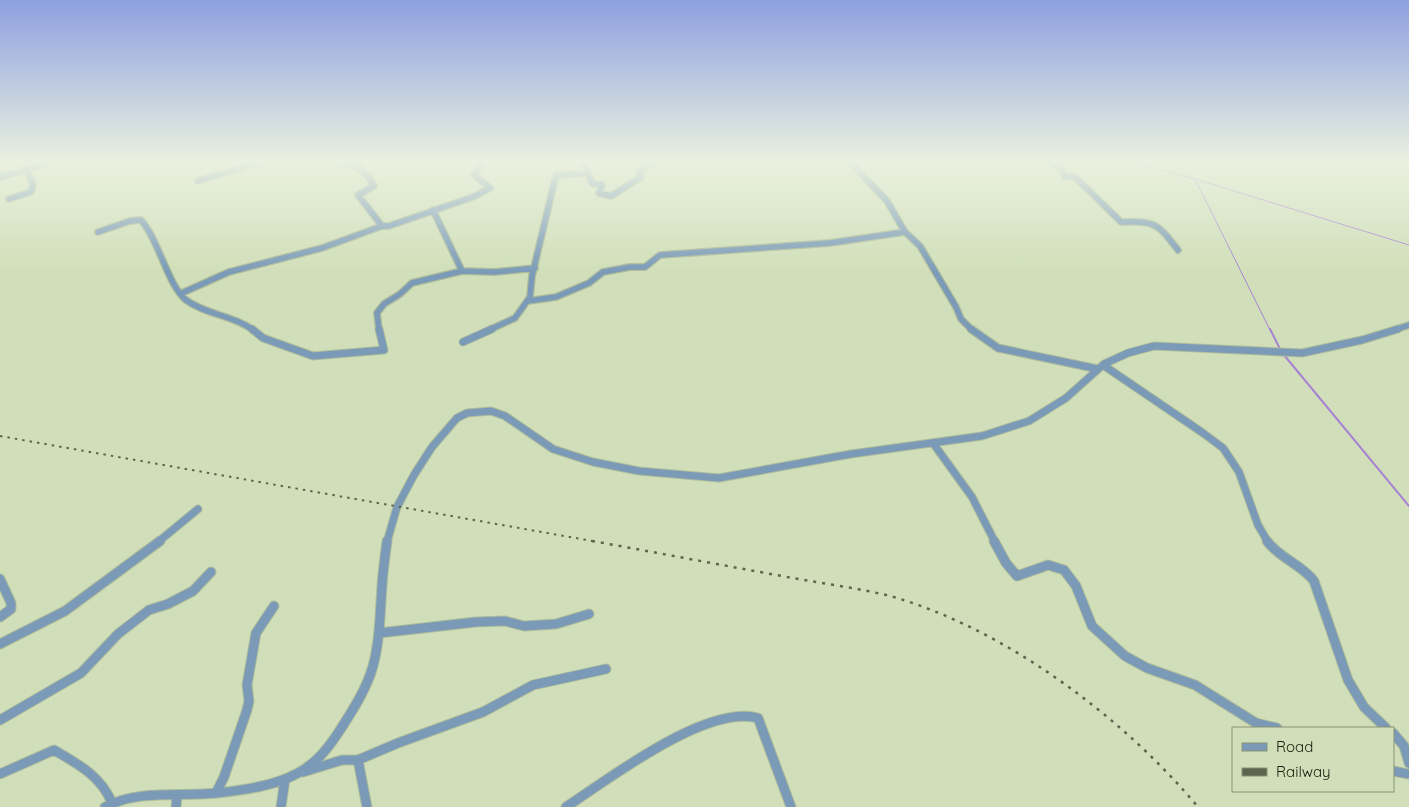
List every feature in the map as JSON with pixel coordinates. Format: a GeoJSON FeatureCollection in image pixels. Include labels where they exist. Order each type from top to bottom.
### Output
{"type":"FeatureCollection","features":[{"type":"Feature","properties":{"kind":"street"},"geometry":{"type":"LineString","coordinates":[[9,199],[13,198]]}},
{"type":"Feature","properties":{"kind":"street"},"geometry":{"type":"LineString","coordinates":[[360,198],[382,226]]}},
{"type":"Feature","properties":{"kind":"street"},"geometry":{"type":"LineString","coordinates":[[182,293],[229,272],[329,246],[382,226],[389,226],[471,198]]}},
{"type":"Feature","properties":{"kind":"street"},"geometry":{"type":"LineString","coordinates":[[463,342],[515,318],[528,301],[551,198]]}},
{"type":"Feature","properties":{"kind":"street"},"geometry":{"type":"LineString","coordinates":[[885,198],[905,232],[920,246],[956,307],[961,319],[975,333],[998,348],[1097,369],[1205,432],[1224,447],[1235,463],[1245,484],[1254,514],[1270,545],[1313,580],[1320,596],[1336,657],[1364,708],[1384,727]]}},
{"type":"Feature","properties":{"kind":"street"},"geometry":{"type":"LineString","coordinates":[[1096,198],[1121,222],[1151,221],[1160,227],[1178,250]]}},
{"type":"Feature","properties":{"kind":"street"},"geometry":{"type":"LineString","coordinates":[[433,210],[462,271]]}},
{"type":"Feature","properties":{"kind":"street"},"geometry":{"type":"LineString","coordinates":[[98,232],[130,221],[141,220],[149,229],[176,287],[186,300],[212,312],[231,317],[251,328],[263,338],[313,356],[384,350],[379,333],[377,313],[384,304],[400,294],[412,283],[462,271],[495,272],[535,268]]}},
{"type":"Feature","properties":{"kind":"street"},"geometry":{"type":"LineString","coordinates":[[528,301],[556,298],[589,283],[604,272],[630,267],[645,267],[660,255],[830,243],[905,232]]}},
{"type":"Feature","properties":{"kind":"street"},"geometry":{"type":"LineString","coordinates":[[299,773],[318,759],[332,742],[365,687],[373,666],[379,633],[388,534],[404,492],[432,447],[457,418],[467,413],[491,411],[505,416],[553,449],[577,458],[639,471],[719,478],[851,454],[982,436],[1029,420],[1066,398],[1097,369],[1128,353],[1154,346],[1302,353],[1362,340],[1409,326]]}},
{"type":"Feature","properties":{"kind":"street"},"geometry":{"type":"LineString","coordinates":[[933,443],[983,516],[1008,568],[1018,576],[1048,565],[1064,570],[1076,586],[1092,626],[1125,656],[1147,668],[1195,685],[1256,723],[1274,727]]}},
{"type":"Feature","properties":{"kind":"street"},"geometry":{"type":"LineString","coordinates":[[0,644],[65,611],[162,539],[198,509]]}},
{"type":"Feature","properties":{"kind":"street"},"geometry":{"type":"LineString","coordinates":[[0,720],[81,673],[118,634],[149,610],[168,604],[193,590],[211,572]]}},
{"type":"Feature","properties":{"kind":"street"},"geometry":{"type":"LineString","coordinates":[[0,579],[11,603],[11,609],[0,617]]}},
{"type":"Feature","properties":{"kind":"street"},"geometry":{"type":"LineString","coordinates":[[216,793],[224,777],[247,710],[249,701],[247,685],[256,633],[274,606]]}},
{"type":"Feature","properties":{"kind":"street"},"geometry":{"type":"LineString","coordinates":[[379,633],[476,622],[505,621],[524,626],[556,624],[589,614]]}},
{"type":"Feature","properties":{"kind":"street"},"geometry":{"type":"LineString","coordinates":[[0,774],[54,750],[93,773],[108,792],[109,805],[118,800],[140,796],[216,793],[285,779],[342,760],[358,760],[483,712],[533,685],[606,669]]}},
{"type":"Feature","properties":{"kind":"street"},"geometry":{"type":"LineString","coordinates":[[566,807],[644,756],[700,725],[747,714],[758,718],[791,807]]}},
{"type":"Feature","properties":{"kind":"street"},"geometry":{"type":"LineString","coordinates":[[1394,734],[1404,746],[1409,763]]}},
{"type":"Feature","properties":{"kind":"street"},"geometry":{"type":"LineString","coordinates":[[358,760],[367,807]]}},
{"type":"Feature","properties":{"kind":"street"},"geometry":{"type":"LineString","coordinates":[[1394,771],[1409,774]]}},
{"type":"Feature","properties":{"kind":"street"},"geometry":{"type":"LineString","coordinates":[[281,807],[285,779]]}},
{"type":"Feature","properties":{"kind":"street"},"geometry":{"type":"LineString","coordinates":[[176,795],[176,807]]}},
{"type":"Feature","properties":{"kind":"waterway"},"geometry":{"type":"LineString","coordinates":[[1204,198],[1270,330]]}},
{"type":"Feature","properties":{"kind":"waterway"},"geometry":{"type":"LineString","coordinates":[[1256,198],[1409,245]]}},
{"type":"Feature","properties":{"kind":"waterway"},"geometry":{"type":"LineString","coordinates":[[1270,329],[1280,349]]}},
{"type":"Feature","properties":{"kind":"waterway"},"geometry":{"type":"LineString","coordinates":[[1284,355],[1409,506]]}},
{"type":"Feature","properties":{"kind":"railway"},"geometry":{"type":"LineString","coordinates":[[0,436],[598,542]]}},
{"type":"Feature","properties":{"kind":"railway"},"geometry":{"type":"LineString","coordinates":[[592,541],[866,591],[890,596],[933,611],[976,630],[1018,653],[1059,680],[1098,709],[1134,741],[1168,773],[1198,807]]}}]}
